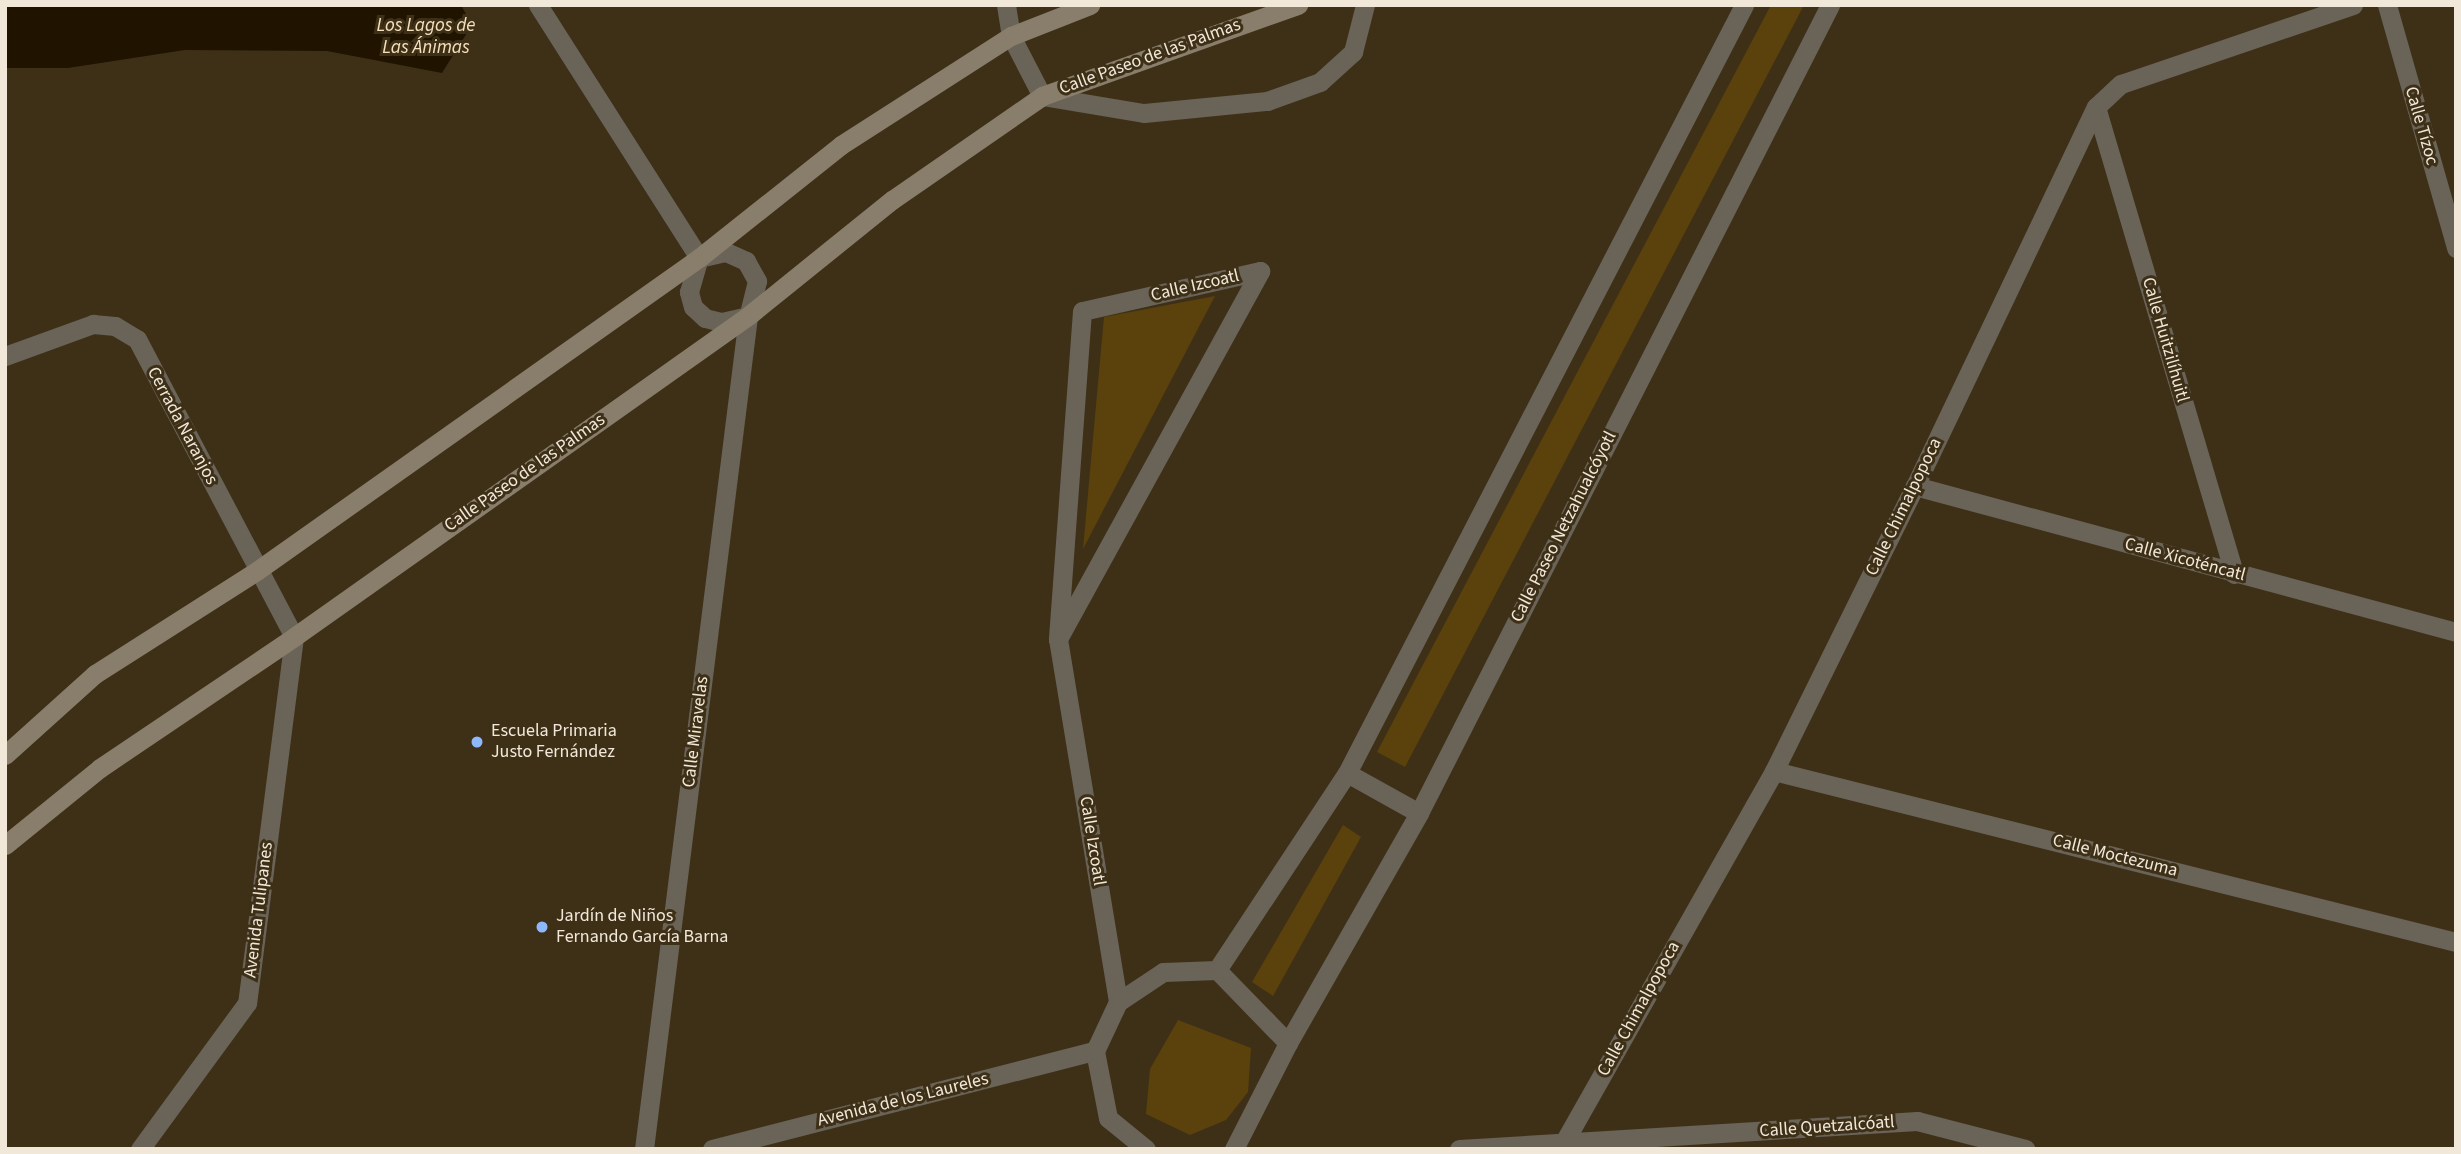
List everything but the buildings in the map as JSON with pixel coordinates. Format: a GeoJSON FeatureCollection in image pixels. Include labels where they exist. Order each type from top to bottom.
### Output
{"type":"FeatureCollection","features":[{"type":"Feature","properties":{"kind":"main road"},"geometry":{"type":"LineString","coordinates":[[5,755],[95,674],[258,570],[699,258],[841,145],[1012,36],[1090,5]]}},
{"type":"Feature","properties":{"kind":"main road","name":"Calle Paseo de las Palmas"},"geometry":{"type":"LineString","coordinates":[[5,845],[100,768],[294,637],[748,316],[892,200],[1042,96],[1298,5]]}},
{"type":"Feature","properties":{"kind":"street"},"geometry":{"type":"LineString","coordinates":[[538,5],[699,258],[689,292],[693,307],[705,318],[721,322],[748,316],[757,281],[746,261],[726,252],[699,258]]}},
{"type":"Feature","properties":{"kind":"street","name":"Calle Paseo de las Palmas"},"geometry":{"type":"LineString","coordinates":[[1006,5],[1012,36],[1042,96],[1143,113],[1267,101],[1320,82],[1353,52],[1365,5]]}},
{"type":"Feature","properties":{"kind":"street"},"geometry":{"type":"LineString","coordinates":[[1217,970],[1347,773],[1744,5]]}},
{"type":"Feature","properties":{"kind":"street","name":"Calle Paseo Netzahualcóyotl"},"geometry":{"type":"LineString","coordinates":[[1234,1149],[1288,1043],[1419,813],[1830,5]]}},
{"type":"Feature","properties":{"kind":"street","name":"Calle Chimalpopoca"},"geometry":{"type":"LineString","coordinates":[[1563,1144],[1774,771],[1915,486],[2096,107],[2121,84],[2353,5]]}},
{"type":"Feature","properties":{"kind":"street","name":"Calle Tízoc"},"geometry":{"type":"LineString","coordinates":[[2386,5],[2456,247]]}},
{"type":"Feature","properties":{"kind":"street","name":"Calle Huitzilíhuitl"},"geometry":{"type":"LineString","coordinates":[[2096,107],[2234,574]]}},
{"type":"Feature","properties":{"kind":"street","name":"Calle Izcoatl"},"geometry":{"type":"LineString","coordinates":[[1058,639],[1260,271],[1082,311],[1058,639],[1118,1002]]}},
{"type":"Feature","properties":{"kind":"street","name":"Calle Miravelas"},"geometry":{"type":"LineString","coordinates":[[644,1149],[748,316]]}},
{"type":"Feature","properties":{"kind":"street","name":"Cerrada Naranjos"},"geometry":{"type":"LineString","coordinates":[[5,356],[93,324],[115,326],[137,339],[294,637]]}},
{"type":"Feature","properties":{"kind":"street","name":"Calle Xicoténcatl"},"geometry":{"type":"LineString","coordinates":[[1915,486],[2456,632]]}},
{"type":"Feature","properties":{"kind":"street","name":"Avenida Tulipanes"},"geometry":{"type":"LineString","coordinates":[[140,1149],[247,1003],[294,637]]}},
{"type":"Feature","properties":{"kind":"street","name":"Calle Moctezuma"},"geometry":{"type":"LineString","coordinates":[[1774,771],[2456,942]]}},
{"type":"Feature","properties":{"kind":"street"},"geometry":{"type":"LineString","coordinates":[[1347,773],[1419,813]]}},
{"type":"Feature","properties":{"kind":"street"},"geometry":{"type":"LineString","coordinates":[[1146,1149],[1108,1118],[1095,1051],[1118,1002],[1163,972],[1217,970],[1288,1043]]}},
{"type":"Feature","properties":{"kind":"street","name":"Avenida de los Laureles"},"geometry":{"type":"LineString","coordinates":[[712,1149],[1095,1051]]}},
{"type":"Feature","properties":{"kind":"street","name":"Calle Quetzalcóatl"},"geometry":{"type":"LineString","coordinates":[[1459,1149],[1917,1121],[2025,1149]]}},
{"type":"Feature","properties":{"kind":"shaded area"},"geometry":{"type":"Polygon","coordinates":[[[1771,5],[1804,5],[1405,767],[1377,752],[1771,5]]]}},
{"type":"Feature","properties":{"kind":"shaded area"},"geometry":{"type":"Polygon","coordinates":[[[1215,296],[1083,549],[1104,317],[1215,296]]]}},
{"type":"Feature","properties":{"kind":"shaded area"},"geometry":{"type":"Polygon","coordinates":[[[1343,825],[1361,837],[1273,996],[1252,982],[1343,825]]]}},
{"type":"Feature","properties":{"kind":"shaded area"},"geometry":{"type":"Polygon","coordinates":[[[1178,1020],[1251,1048],[1248,1092],[1226,1120],[1190,1135],[1146,1114],[1150,1069],[1178,1020]]]}},
{"type":"Feature","properties":{"kind":"water","name":"Los Lagos de Las Ánimas"},"geometry":{"type":"Polygon","coordinates":[[[5,5],[461,5],[472,25],[442,73],[327,51],[185,50],[68,68],[5,68],[5,5]]]}},
{"type":"Feature","properties":{"kind":"place","name":"Escuela Primaria Justo Fernández"},"geometry":{"type":"Point","coordinates":[477,742]}},
{"type":"Feature","properties":{"kind":"place","name":"Jardín de Niños Fernando García Barna"},"geometry":{"type":"Point","coordinates":[542,927]}}]}
